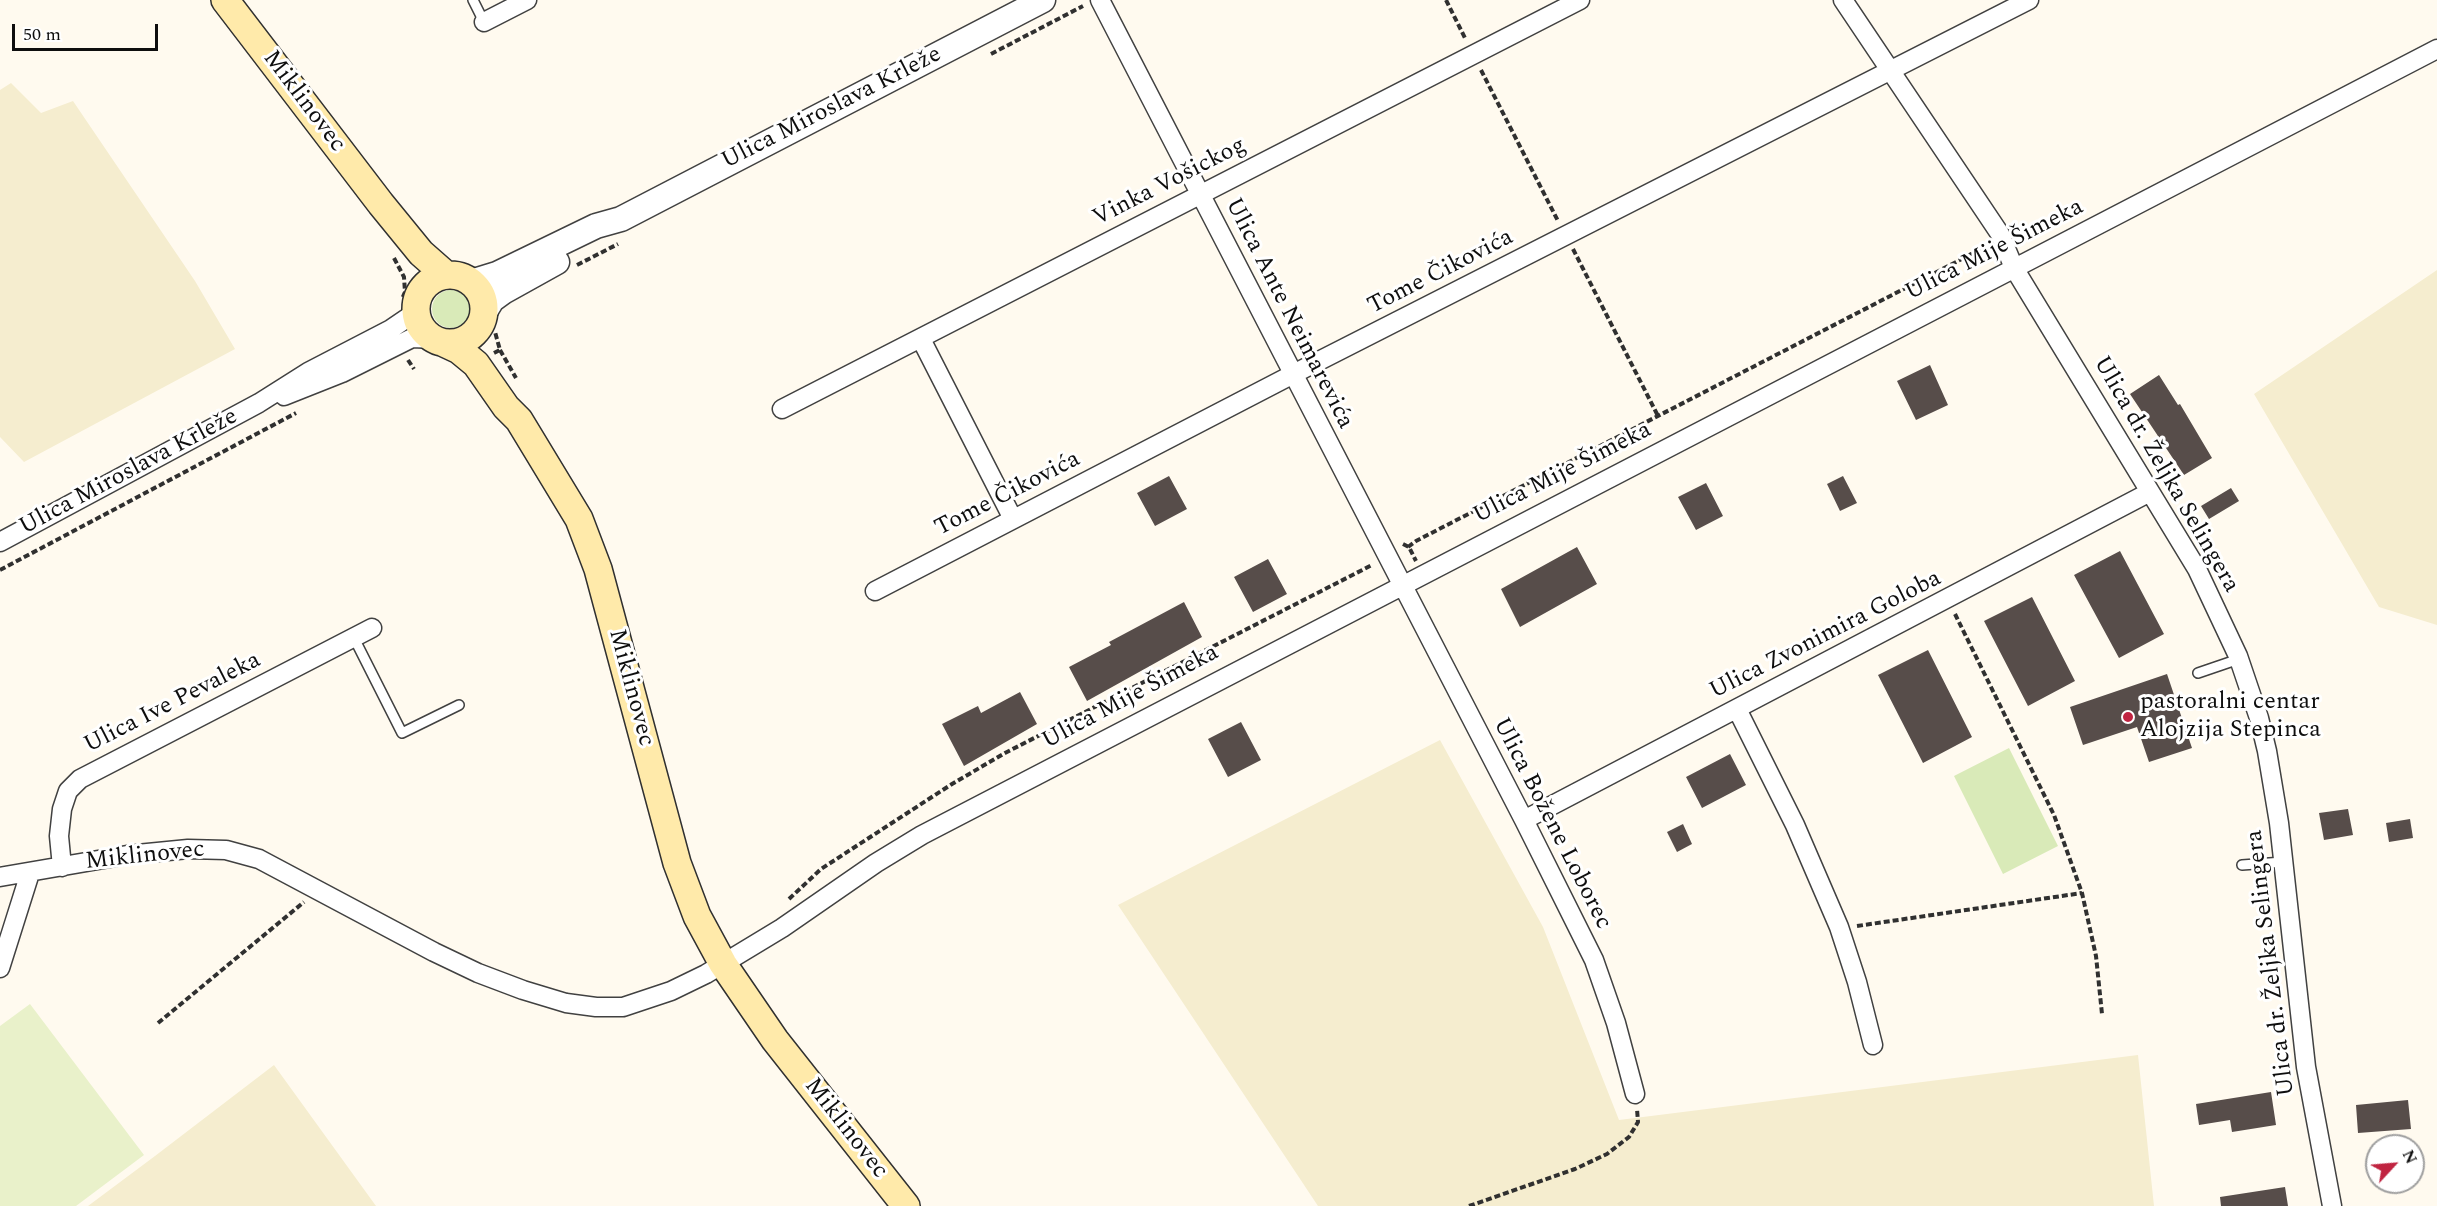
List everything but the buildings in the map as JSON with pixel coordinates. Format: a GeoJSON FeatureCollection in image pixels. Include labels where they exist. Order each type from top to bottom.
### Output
{"type":"FeatureCollection","features":[{"type":"Feature","properties":{"kind":"main road","name":"Miklinovec"},"geometry":{"type":"LineString","coordinates":[[225,0],[381,204],[421,253],[446,275]]}},
{"type":"Feature","properties":{"kind":"main road","name":"Miklinovec"},"geometry":{"type":"LineString","coordinates":[[381,204],[413,269],[413,302]]}},
{"type":"Feature","properties":{"kind":"main road"},"geometry":{"type":"LineString","coordinates":[[446,275],[471,282],[482,297],[481,321],[472,335],[463,340],[439,341],[425,333],[419,323],[413,302],[436,278],[446,275]]}},
{"type":"Feature","properties":{"kind":"main road","name":"Miklinovec"},"geometry":{"type":"LineString","coordinates":[[481,321],[484,346],[511,398],[519,420],[568,497],[590,544],[677,863],[697,916],[723,964],[775,1040],[906,1206]]}},
{"type":"Feature","properties":{"kind":"main road","name":"Miklinovec"},"geometry":{"type":"LineString","coordinates":[[439,341],[459,350],[471,359],[506,407],[519,420]]}},
{"type":"Feature","properties":{"kind":"street"},"geometry":{"type":"LineString","coordinates":[[484,22],[527,0]]}},
{"type":"Feature","properties":{"kind":"street","name":"Ulica Miroslava Krleže"},"geometry":{"type":"LineString","coordinates":[[471,282],[497,274],[588,230],[621,219],[1043,0]]}},
{"type":"Feature","properties":{"kind":"street","name":"Ulica Ante Neimarevića"},"geometry":{"type":"LineString","coordinates":[[1100,0],[1401,585]]}},
{"type":"Feature","properties":{"kind":"street","name":"Vinka Vošickog"},"geometry":{"type":"LineString","coordinates":[[782,410],[1580,0]]}},
{"type":"Feature","properties":{"kind":"street","name":"Ulica dr. Željka Selingera"},"geometry":{"type":"LineString","coordinates":[[1843,0],[2000,234],[2014,268],[2197,568],[2239,659],[2267,752],[2283,862],[2306,1067],[2332,1206]]}},
{"type":"Feature","properties":{"kind":"street","name":"Tome Čikovića"},"geometry":{"type":"LineString","coordinates":[[875,591],[1292,375],[2029,0]]}},
{"type":"Feature","properties":{"kind":"street","name":"Ulica Mije Šimeka"},"geometry":{"type":"LineString","coordinates":[[723,964],[782,928],[876,863],[922,835],[2437,49]]}},
{"type":"Feature","properties":{"kind":"street","name":"Ulica Miroslava Krleže"},"geometry":{"type":"LineString","coordinates":[[481,321],[492,300],[502,292],[581,250],[621,219]]}},
{"type":"Feature","properties":{"kind":"street","name":"Ulica Miroslava Krleže"},"geometry":{"type":"LineString","coordinates":[[0,542],[259,403],[308,372],[391,329],[413,302]]}},
{"type":"Feature","properties":{"kind":"street","name":"Ulica Miroslava Krleže"},"geometry":{"type":"LineString","coordinates":[[259,403],[309,388],[412,338],[439,341]]}},
{"type":"Feature","properties":{"kind":"street"},"geometry":{"type":"LineString","coordinates":[[921,339],[1013,519]]}},
{"type":"Feature","properties":{"kind":"street","name":"Ulica Zvonimira Goloba"},"geometry":{"type":"LineString","coordinates":[[1524,820],[2150,492]]}},
{"type":"Feature","properties":{"kind":"street","name":"Ulica Božene Loborec"},"geometry":{"type":"LineString","coordinates":[[1401,585],[1524,820],[1594,960],[1616,1023],[1635,1094]]}},
{"type":"Feature","properties":{"kind":"street","name":"Ulica Ive Pevaleka"},"geometry":{"type":"LineString","coordinates":[[62,867],[59,836],[62,809],[68,791],[80,779],[372,628]]}},
{"type":"Feature","properties":{"kind":"street"},"geometry":{"type":"LineString","coordinates":[[1737,709],[1796,825],[1839,927],[1857,982],[1873,1045]]}},
{"type":"Feature","properties":{"kind":"street","name":"Miklinovec"},"geometry":{"type":"LineString","coordinates":[[0,877],[158,852],[197,849],[225,850],[259,859],[389,930],[478,973],[566,1003],[596,1007],[622,1006],[671,991],[723,964]]}},
{"type":"Feature","properties":{"kind":"street"},"geometry":{"type":"LineString","coordinates":[[0,968],[30,873]]}},
{"type":"Feature","properties":{"kind":"lane"},"geometry":{"type":"LineString","coordinates":[[473,0],[484,22]]}},
{"type":"Feature","properties":{"kind":"lane"},"geometry":{"type":"LineString","coordinates":[[354,638],[402,733],[459,705]]}},
{"type":"Feature","properties":{"kind":"lane"},"geometry":{"type":"LineString","coordinates":[[2198,673],[2239,659]]}},
{"type":"Feature","properties":{"kind":"lane"},"geometry":{"type":"LineString","coordinates":[[2242,865],[2283,862]]}},
{"type":"Feature","properties":{"kind":"path"},"geometry":{"type":"LineString","coordinates":[[1446,0],[1658,417]]}},
{"type":"Feature","properties":{"kind":"path"},"geometry":{"type":"LineString","coordinates":[[783,904],[821,869],[952,784],[1005,753],[1409,547],[1416,541],[1985,247]]}},
{"type":"Feature","properties":{"kind":"path"},"geometry":{"type":"LineString","coordinates":[[393,256],[404,277],[405,292],[413,302]]}},
{"type":"Feature","properties":{"kind":"path"},"geometry":{"type":"LineString","coordinates":[[398,344],[414,369]]}},
{"type":"Feature","properties":{"kind":"path"},"geometry":{"type":"LineString","coordinates":[[500,350],[521,387]]}},
{"type":"Feature","properties":{"kind":"path"},"geometry":{"type":"LineString","coordinates":[[0,570],[300,411]]}},
{"type":"Feature","properties":{"kind":"path"},"geometry":{"type":"LineString","coordinates":[[1945,601],[1960,624],[2054,815],[2082,893],[2096,956],[2102,1014]]}},
{"type":"Feature","properties":{"kind":"path"},"geometry":{"type":"LineString","coordinates":[[158,1023],[319,890]]}},
{"type":"Feature","properties":{"kind":"path"},"geometry":{"type":"LineString","coordinates":[[1839,927],[2082,893]]}},
{"type":"Feature","properties":{"kind":"path"},"geometry":{"type":"LineString","coordinates":[[1469,1206],[1575,1169],[1607,1154],[1629,1137],[1638,1122],[1635,1094]]}},
{"type":"Feature","properties":{"kind":"shaded area"},"geometry":{"type":"Polygon","coordinates":[[[11,83],[41,113],[73,101],[195,281],[235,349],[24,462],[0,437],[0,90],[11,83]]]}},
{"type":"Feature","properties":{"kind":"shaded area"},"geometry":{"type":"Polygon","coordinates":[[[2437,270],[2437,625],[2379,607],[2254,394],[2437,270]]]}},
{"type":"Feature","properties":{"kind":"shaded area"},"geometry":{"type":"Polygon","coordinates":[[[1440,740],[1543,927],[1619,1120],[2138,1055],[2154,1206],[1318,1206],[1118,905],[1440,740]]]}},
{"type":"Feature","properties":{"kind":"shaded area"},"geometry":{"type":"Polygon","coordinates":[[[274,1065],[376,1206],[88,1206],[155,1156],[274,1065]]]}},
{"type":"Feature","properties":{"kind":"green space"},"geometry":{"type":"Polygon","coordinates":[[[451,290],[464,296],[470,309],[464,322],[451,328],[438,322],[432,309],[438,296],[451,290]]]}},
{"type":"Feature","properties":{"kind":"green space"},"geometry":{"type":"Polygon","coordinates":[[[2009,748],[2058,846],[2003,874],[1954,776],[2009,748]]]}},
{"type":"Feature","properties":{"kind":"green space"},"geometry":{"type":"Polygon","coordinates":[[[30,1004],[144,1155],[76,1206],[0,1206],[0,1026],[30,1004]]]}},
{"type":"Feature","properties":{"kind":"place","name":"pastoralni centar Alojzija Stepinca"},"geometry":{"type":"Point","coordinates":[2128,717]}}]}
